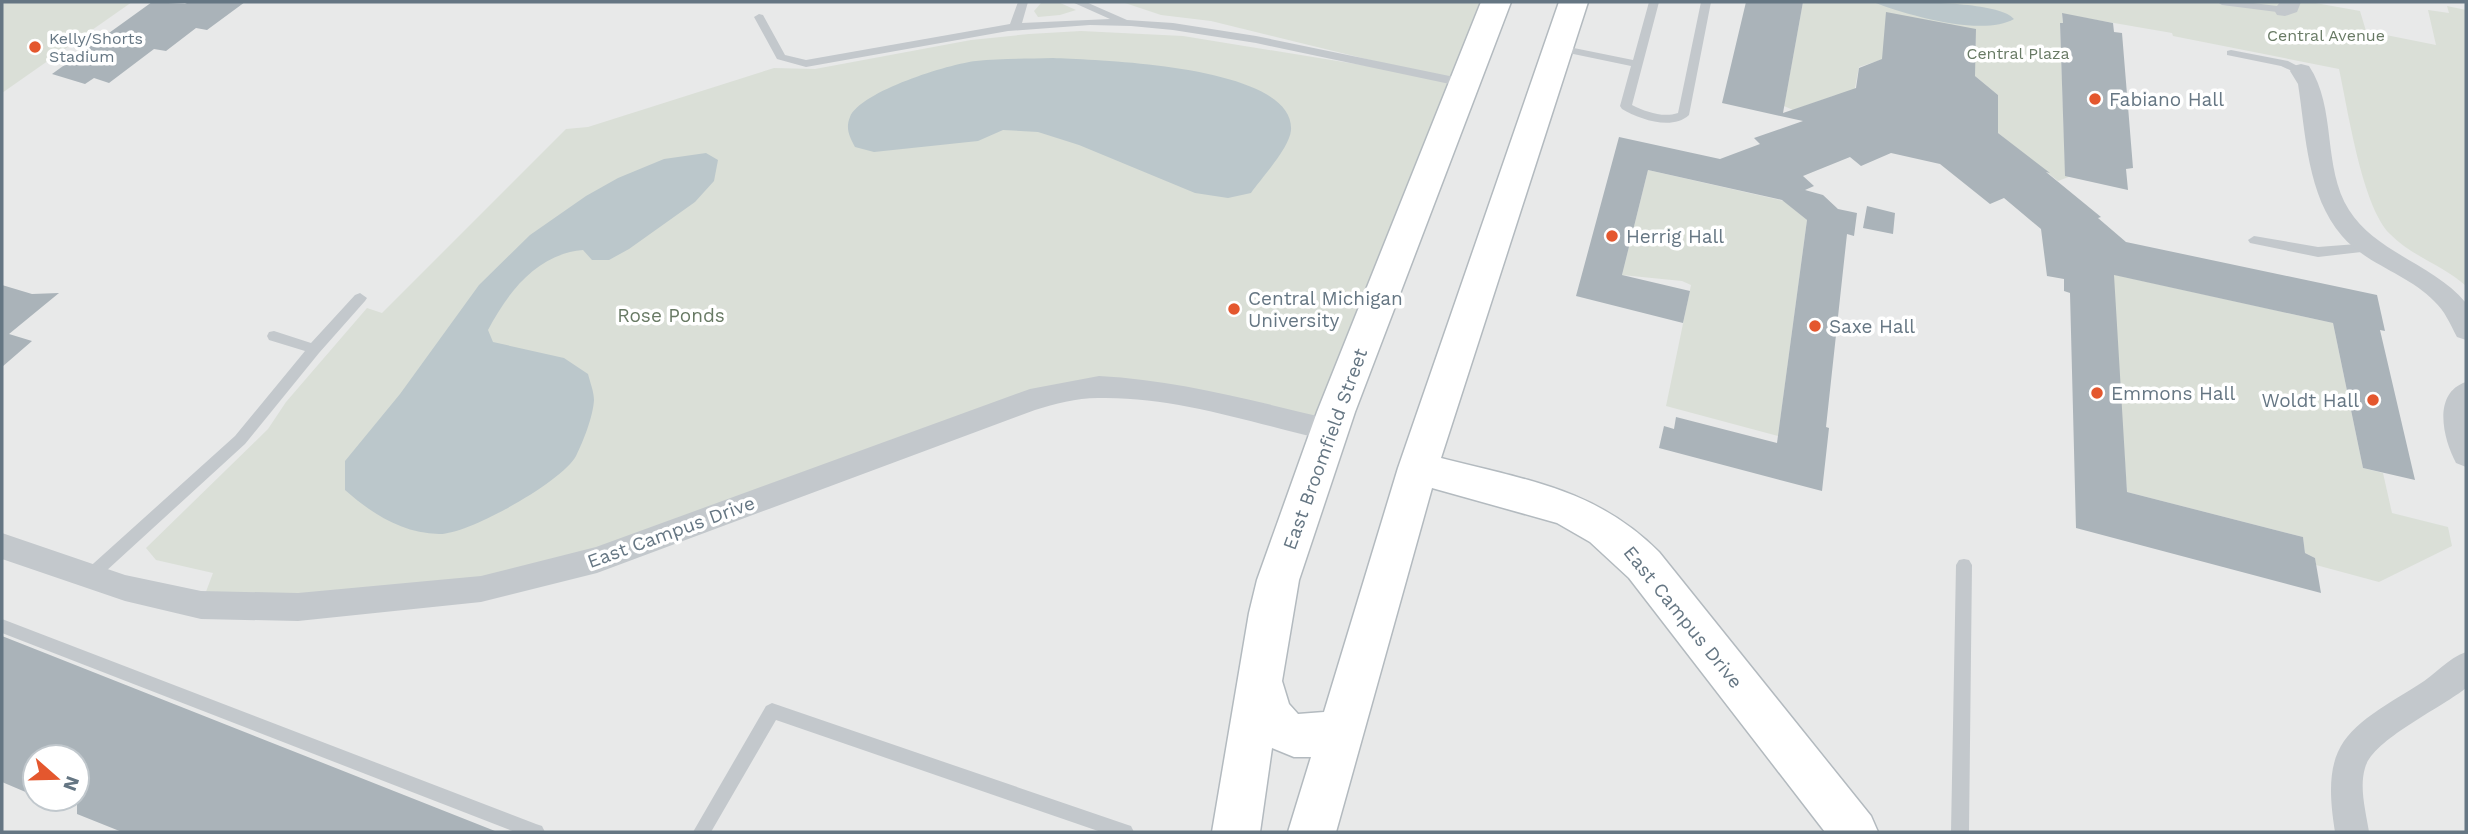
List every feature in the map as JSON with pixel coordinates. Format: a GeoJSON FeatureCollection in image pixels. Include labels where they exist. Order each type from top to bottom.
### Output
{"type":"FeatureCollection","features":[{"type":"Feature","properties":{"kind":"main road","name":"East Broomfield Street"},"geometry":{"type":"LineString","coordinates":[[1236,832],[1259,680],[1278,580],[1330,430],[1496,2]]}},
{"type":"Feature","properties":{"kind":"main road"},"geometry":{"type":"LineString","coordinates":[[1312,832],[1418,468],[1574,2]]}},
{"type":"Feature","properties":{"kind":"main road","name":"East Campus Drive"},"geometry":{"type":"LineString","coordinates":[[1418,468],[1577,512],[1599,523],[1622,541],[1644,565],[1854,832]]}},
{"type":"Feature","properties":{"kind":"main road"},"geometry":{"type":"LineString","coordinates":[[1259,680],[1268,715],[1279,729],[1311,736],[1341,730]]}},
{"type":"Feature","properties":{"kind":"street"},"geometry":{"type":"LineString","coordinates":[[2301,71],[2309,84],[2332,198],[2345,222],[2370,247],[2442,291],[2456,308],[2466,330]]}},
{"type":"Feature","properties":{"kind":"street","name":"East Campus Drive"},"geometry":{"type":"LineString","coordinates":[[2,546],[89,577],[169,600],[201,605],[298,607],[481,589],[597,560],[1018,405],[1065,391],[1116,388],[1172,395],[1330,430]]}},
{"type":"Feature","properties":{"kind":"street"},"geometry":{"type":"LineString","coordinates":[[2466,393],[2460,399],[2456,411],[2466,455]]}},
{"type":"Feature","properties":{"kind":"street"},"geometry":{"type":"LineString","coordinates":[[2352,832],[2347,779],[2352,755],[2369,736],[2442,690],[2466,666]]}},
{"type":"Feature","properties":{"kind":"lane"},"geometry":{"type":"LineString","coordinates":[[1015,27],[1023,2]]}},
{"type":"Feature","properties":{"kind":"lane"},"geometry":{"type":"LineString","coordinates":[[1077,2],[1129,23]]}},
{"type":"Feature","properties":{"kind":"lane"},"geometry":{"type":"LineString","coordinates":[[1654,2],[1626,106],[1637,112],[1679,119],[1683,115],[1706,2]]}},
{"type":"Feature","properties":{"kind":"lane"},"geometry":{"type":"LineString","coordinates":[[2222,2],[2287,6]]}},
{"type":"Feature","properties":{"kind":"lane"},"geometry":{"type":"LineString","coordinates":[[760,17],[781,57],[806,64],[1015,27],[1129,23],[1212,32],[1464,83]]}},
{"type":"Feature","properties":{"kind":"lane"},"geometry":{"type":"LineString","coordinates":[[1559,48],[1636,64]]}},
{"type":"Feature","properties":{"kind":"lane"},"geometry":{"type":"LineString","coordinates":[[2231,53],[2280,62],[2301,71]]}},
{"type":"Feature","properties":{"kind":"lane"},"geometry":{"type":"LineString","coordinates":[[2254,240],[2318,252],[2370,247]]}},
{"type":"Feature","properties":{"kind":"lane"},"geometry":{"type":"LineString","coordinates":[[89,577],[240,440],[314,349],[360,298]]}},
{"type":"Feature","properties":{"kind":"lane"},"geometry":{"type":"LineString","coordinates":[[274,336],[314,349]]}},
{"type":"Feature","properties":{"kind":"lane"},"geometry":{"type":"LineString","coordinates":[[1960,832],[1964,565]]}},
{"type":"Feature","properties":{"kind":"lane"},"geometry":{"type":"LineString","coordinates":[[2,626],[536,832]]}},
{"type":"Feature","properties":{"kind":"lane"},"geometry":{"type":"LineString","coordinates":[[702,832],[772,711],[1125,832]]}},
{"type":"Feature","properties":{"kind":"shaded area","name":"Central Michigan University"},"geometry":{"type":"Polygon","coordinates":[[[2,2],[2466,2],[2466,832],[2,832],[2,2]]]}},
{"type":"Feature","properties":{"kind":"shaded area"},"geometry":{"type":"Polygon","coordinates":[[[1873,2],[1970,5],[1990,8],[2014,19],[1984,26],[1964,25],[1924,18],[1873,2]]]}},
{"type":"Feature","properties":{"kind":"shaded area"},"geometry":{"type":"Polygon","coordinates":[[[1053,58],[1149,65],[1190,70],[1229,79],[1262,92],[1284,108],[1291,130],[1289,137],[1281,154],[1251,193],[1228,198],[1195,193],[1079,145],[1038,132],[1003,130],[978,141],[874,152],[855,147],[850,136],[849,121],[857,107],[907,80],[946,67],[976,61],[1053,58]]]}},
{"type":"Feature","properties":{"kind":"shaded area"},"geometry":{"type":"Polygon","coordinates":[[[706,153],[718,160],[714,181],[695,202],[609,260],[592,260],[583,250],[567,253],[538,267],[515,289],[488,330],[493,342],[564,358],[588,374],[594,397],[592,414],[579,450],[568,467],[535,492],[492,516],[471,526],[439,534],[412,530],[388,521],[345,490],[345,461],[400,394],[479,285],[530,235],[586,196],[618,178],[664,159],[706,153]]]}},
{"type":"Feature","properties":{"kind":"green space","name":"Kelly/Shorts Stadium"},"geometry":{"type":"Polygon","coordinates":[[[2,2],[132,2],[2,93],[2,2]]]}},
{"type":"Feature","properties":{"kind":"green space"},"geometry":{"type":"Polygon","coordinates":[[[1042,2],[1058,2],[1076,10],[1038,17],[1034,11],[1042,2]]]}},
{"type":"Feature","properties":{"kind":"green space","name":"Rose Ponds"},"geometry":{"type":"Polygon","coordinates":[[[1122,2],[1496,2],[1330,430],[1096,387],[532,576],[201,605],[213,573],[156,560],[146,548],[268,429],[286,402],[367,308],[382,313],[566,129],[588,127],[774,68],[815,69],[971,40],[1081,31],[1183,36],[1448,79],[1211,21],[1161,15],[1122,2]]]}},
{"type":"Feature","properties":{"kind":"green space"},"geometry":{"type":"Polygon","coordinates":[[[1803,2],[2310,2],[2360,11],[2366,31],[2436,45],[2428,10],[2449,13],[2447,6],[2466,10],[2466,286],[2398,242],[2380,221],[2371,202],[2357,156],[2339,69],[2173,36],[2172,33],[2062,14],[2063,23],[2060,23],[2065,165],[2087,170],[2058,181],[1998,133],[1998,95],[1963,66],[1975,58],[1976,29],[1859,67],[1851,108],[1836,95],[1793,110],[1784,106],[1803,2]]]}},
{"type":"Feature","properties":{"kind":"green space"},"geometry":{"type":"Polygon","coordinates":[[[1648,170],[1784,201],[1807,220],[1778,436],[1666,406],[1691,285],[1682,281],[1622,275],[1648,170]]]}},
{"type":"Feature","properties":{"kind":"green space"},"geometry":{"type":"Polygon","coordinates":[[[2111,274],[2333,323],[2363,468],[2383,473],[2392,513],[2448,527],[2452,546],[2379,582],[2316,565],[2315,558],[2305,553],[2303,537],[2127,492],[2111,274]]]}},
{"type":"Feature","properties":{"kind":"building"},"geometry":{"type":"Polygon","coordinates":[[[152,2],[245,2],[207,30],[196,28],[166,51],[154,49],[109,83],[94,78],[85,84],[52,74],[152,2]]]}},
{"type":"Feature","properties":{"kind":"building"},"geometry":{"type":"Polygon","coordinates":[[[1746,2],[1803,2],[1783,113],[1856,88],[1859,68],[1882,59],[1886,12],[1976,29],[1975,76],[1998,95],[1998,133],[2050,173],[2046,172],[2101,217],[2098,218],[2126,242],[2377,295],[2385,331],[2380,330],[2415,480],[2363,468],[2333,323],[2114,275],[2127,492],[2303,537],[2305,553],[2315,558],[2321,593],[2076,528],[2070,293],[2064,291],[2064,279],[2047,276],[2041,229],[2004,198],[1990,204],[1940,164],[1891,153],[1861,166],[1850,157],[1803,176],[1814,186],[1805,190],[1823,195],[1838,209],[1857,213],[1854,236],[1847,234],[1826,427],[1829,428],[1822,491],[1659,448],[1664,426],[1674,429],[1676,417],[1777,443],[1807,220],[1782,200],[1648,170],[1622,275],[1690,291],[1683,323],[1576,296],[1619,137],[1720,159],[1760,144],[1754,138],[1803,121],[1722,103],[1746,2]]]}},
{"type":"Feature","properties":{"kind":"building","name":"Fabiano Hall"},"geometry":{"type":"Polygon","coordinates":[[[2062,13],[2113,23],[2114,32],[2122,33],[2133,168],[2126,169],[2128,190],[2065,176],[2060,23],[2063,23],[2062,13]]]}},
{"type":"Feature","properties":{"kind":"building"},"geometry":{"type":"Polygon","coordinates":[[[1867,206],[1895,213],[1893,234],[1863,228],[1867,206]]]}},
{"type":"Feature","properties":{"kind":"building"},"geometry":{"type":"Polygon","coordinates":[[[2,285],[32,294],[59,293],[9,334],[32,341],[2,367],[2,285]]]}},
{"type":"Feature","properties":{"kind":"building"},"geometry":{"type":"Polygon","coordinates":[[[2,636],[495,832],[122,832],[77,814],[91,813],[91,743],[21,743],[21,790],[2,782],[2,636]]]}},
{"type":"Feature","properties":{"kind":"place","name":"Kelly/Shorts Stadium"},"geometry":{"type":"Point","coordinates":[35,47]}},
{"type":"Feature","properties":{"kind":"place","name":"Fabiano Hall"},"geometry":{"type":"Point","coordinates":[2095,99]}},
{"type":"Feature","properties":{"kind":"place","name":"Herrig Hall"},"geometry":{"type":"Point","coordinates":[1612,236]}},
{"type":"Feature","properties":{"kind":"place","name":"Central Michigan University"},"geometry":{"type":"Point","coordinates":[1234,309]}},
{"type":"Feature","properties":{"kind":"place","name":"Saxe Hall"},"geometry":{"type":"Point","coordinates":[1815,326]}},
{"type":"Feature","properties":{"kind":"place","name":"Emmons Hall"},"geometry":{"type":"Point","coordinates":[2097,393]}},
{"type":"Feature","properties":{"kind":"place","name":"Woldt Hall"},"geometry":{"type":"Point","coordinates":[2373,400]}},
{"type":"Feature","properties":{"kind":"park label","name":"Central Avenue"},"geometry":{"type":"Point","coordinates":[2326,35]}},
{"type":"Feature","properties":{"kind":"park label","name":"Central Plaza"},"geometry":{"type":"Point","coordinates":[2018,53]}}]}
